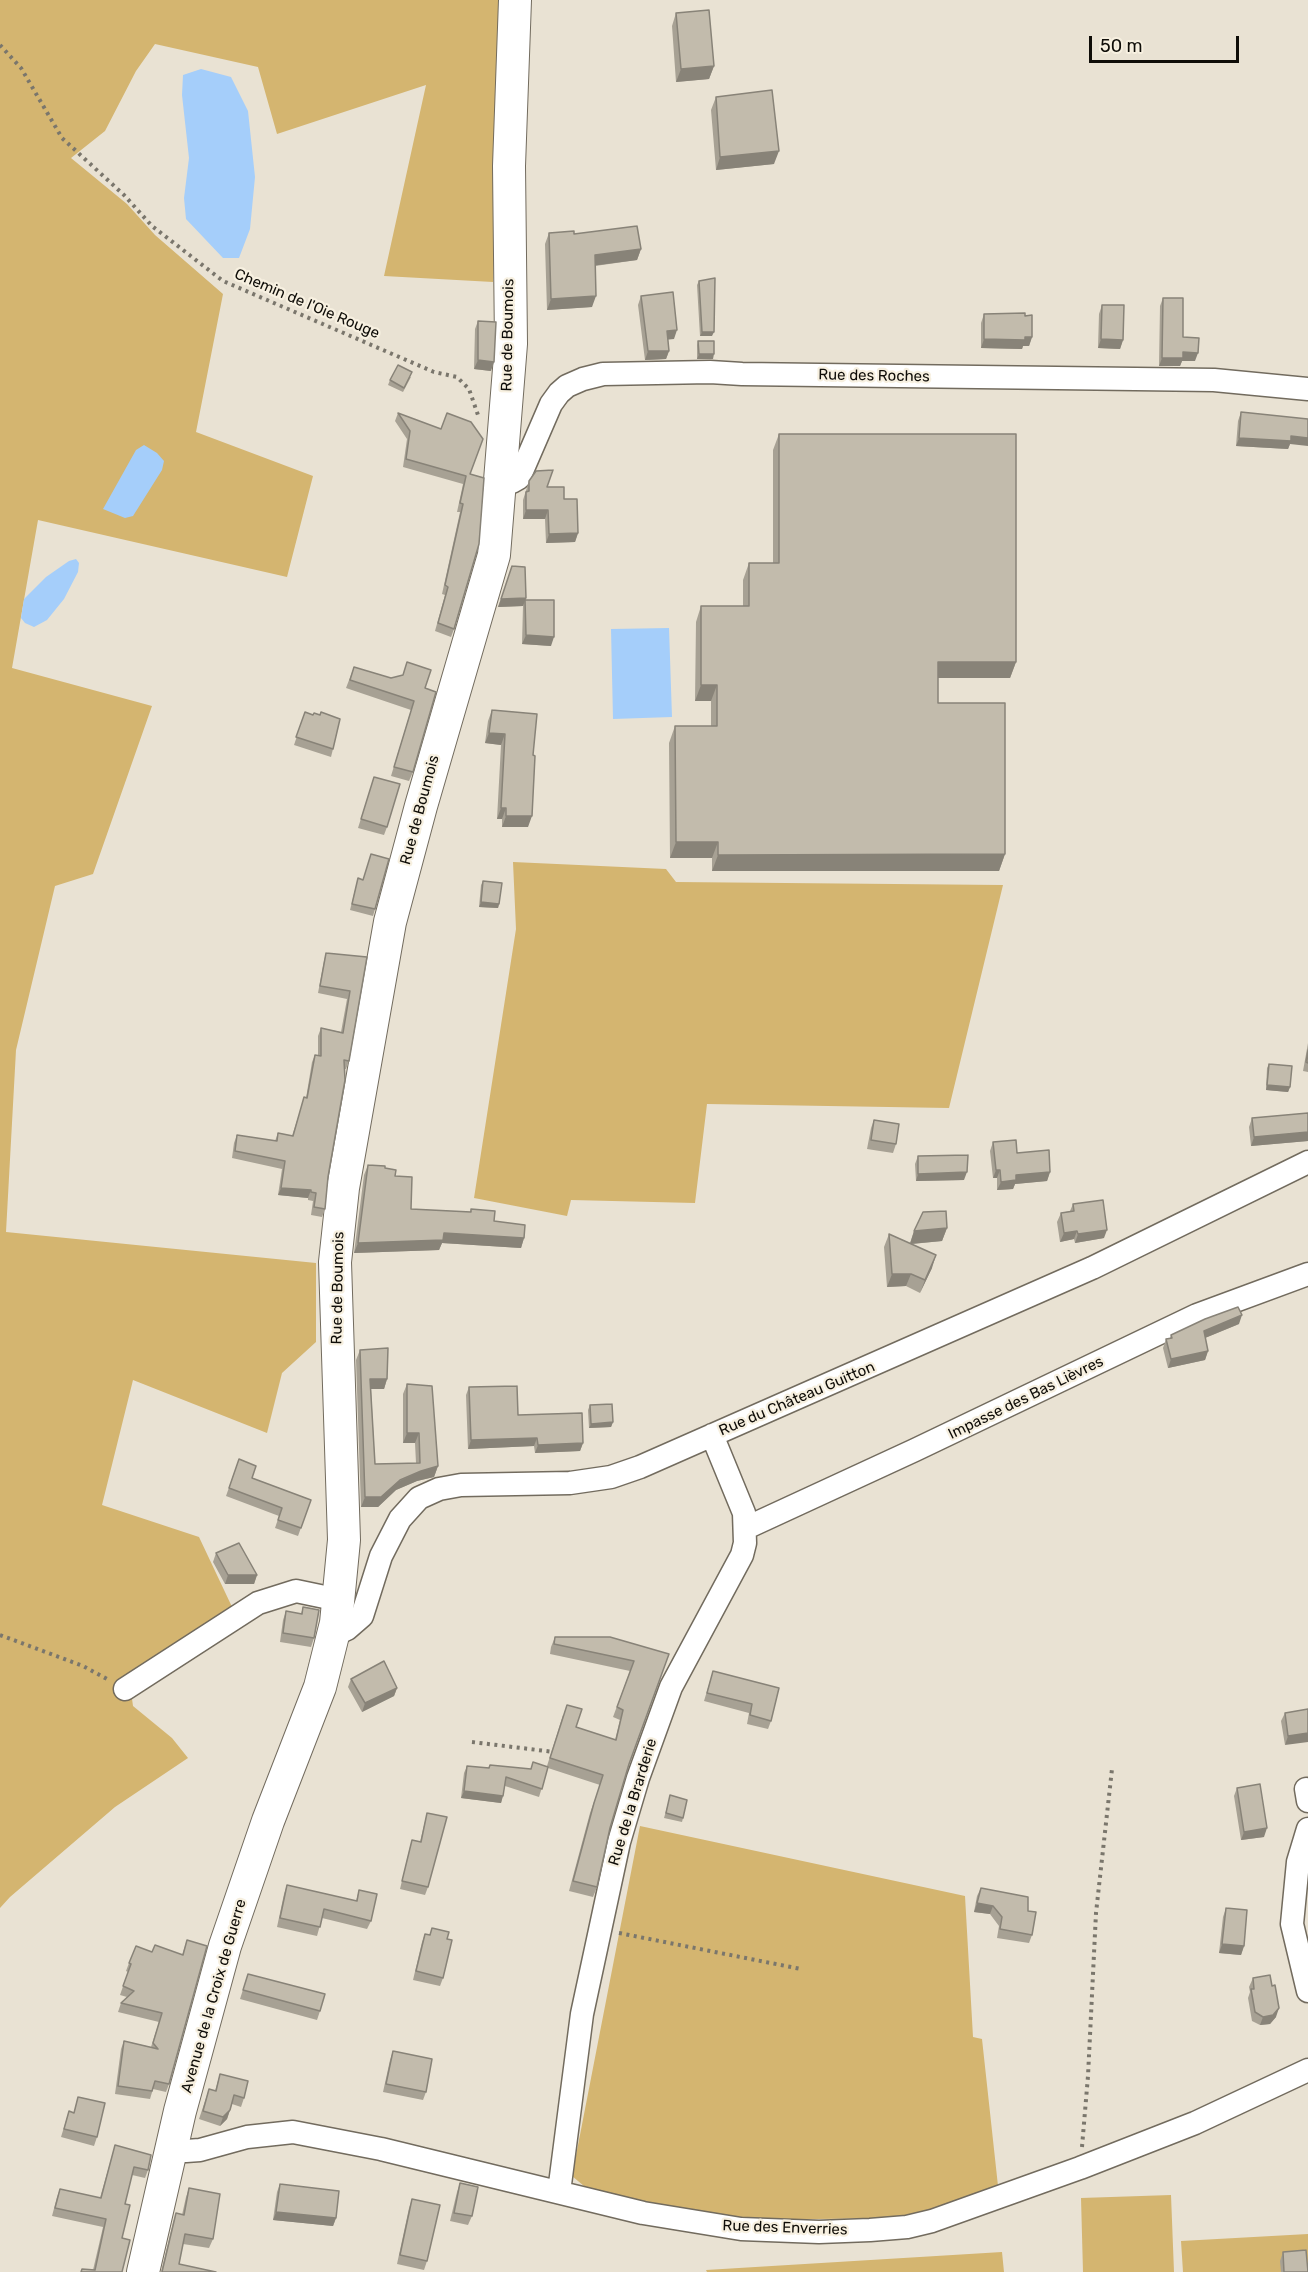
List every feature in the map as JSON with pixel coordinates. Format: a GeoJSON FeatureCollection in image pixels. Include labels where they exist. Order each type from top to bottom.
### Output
{"type":"FeatureCollection","features":[{"type":"Feature","properties":{"kind":"street","name":"Rue de Boumois"},"geometry":{"type":"LineString","coordinates":[[336,1619],[344,1540],[335,1262],[343,1188],[390,922],[421,806],[494,555],[511,344],[509,166],[515,0]]}},
{"type":"Feature","properties":{"kind":"street","name":"Rue des Roches"},"geometry":{"type":"LineString","coordinates":[[501,481],[512,482],[519,478],[559,393],[567,386],[583,379],[603,374],[710,372],[1214,380],[1308,389]]}},
{"type":"Feature","properties":{"kind":"street","name":"Rue du Château Guitton"},"geometry":{"type":"LineString","coordinates":[[336,1619],[347,1629],[362,1616],[381,1556],[400,1519],[419,1498],[439,1489],[461,1485],[570,1483],[611,1477],[640,1467],[1092,1268],[1308,1162]]}},
{"type":"Feature","properties":{"kind":"street","name":"Impasse des Bas Lièvres"},"geometry":{"type":"LineString","coordinates":[[746,1528],[905,1455],[1197,1315],[1308,1274]]}},
{"type":"Feature","properties":{"kind":"street","name":"Rue de la Brarderie"},"geometry":{"type":"LineString","coordinates":[[559,2192],[582,2014],[619,1842],[665,1701],[742,1555],[746,1528],[744,1513],[712,1435]]}},
{"type":"Feature","properties":{"kind":"street"},"geometry":{"type":"LineString","coordinates":[[125,1689],[258,1603],[296,1591],[336,1619]]}},
{"type":"Feature","properties":{"kind":"street","name":"Avenue de la Croix de Guerre"},"geometry":{"type":"LineString","coordinates":[[143,2272],[172,2148],[225,1946],[268,1821],[320,1688],[336,1619]]}},
{"type":"Feature","properties":{"kind":"street"},"geometry":{"type":"LineString","coordinates":[[1308,1829],[1298,1862],[1292,1924],[1308,1991]]}},
{"type":"Feature","properties":{"kind":"street","name":"Rue des Enverries"},"geometry":{"type":"LineString","coordinates":[[172,2148],[186,2151],[200,2150],[247,2137],[293,2132],[381,2149],[643,2213],[741,2229],[819,2232],[870,2230],[932,2222],[1080,2169],[1195,2123],[1308,2070]]}},
{"type":"Feature","properties":{"kind":"path","name":"Chemin de l'Oie Rouge"},"geometry":{"type":"LineString","coordinates":[[0,45],[21,68],[62,138],[124,195],[161,233],[223,282],[434,372],[456,377],[469,389],[482,428]]}},
{"type":"Feature","properties":{"kind":"path"},"geometry":{"type":"LineString","coordinates":[[0,1635],[83,1666],[125,1689]]}},
{"type":"Feature","properties":{"kind":"path"},"geometry":{"type":"LineString","coordinates":[[472,1742],[558,1753]]}},
{"type":"Feature","properties":{"kind":"path"},"geometry":{"type":"LineString","coordinates":[[1080,2169],[1088,2076],[1096,1913],[1112,1769]]}},
{"type":"Feature","properties":{"kind":"path"},"geometry":{"type":"LineString","coordinates":[[600,1929],[801,1969]]}},
{"type":"Feature","properties":{"kind":"shaded area"},"geometry":{"type":"Polygon","coordinates":[[[0,0],[501,0],[493,282],[384,276],[426,85],[277,134],[258,67],[155,44],[136,71],[105,131],[71,158],[127,204],[155,235],[223,294],[196,432],[313,476],[287,577],[38,520],[12,668],[152,706],[93,874],[55,886],[16,1050],[6,1232],[316,1263],[316,1342],[282,1373],[267,1433],[133,1380],[102,1505],[199,1537],[233,1609],[129,1677],[133,1706],[172,1738],[188,1758],[115,1807],[0,1908],[0,0]]]}},
{"type":"Feature","properties":{"kind":"shaded area"},"geometry":{"type":"Polygon","coordinates":[[[513,862],[666,869],[676,882],[1003,885],[949,1108],[707,1104],[695,1203],[571,1200],[567,1216],[474,1198],[516,929],[513,862]]]}},
{"type":"Feature","properties":{"kind":"shaded area"},"geometry":{"type":"Polygon","coordinates":[[[640,1826],[965,1896],[973,2037],[982,2039],[998,2186],[907,2218],[727,2220],[590,2191],[572,2176],[640,1826]]]}},
{"type":"Feature","properties":{"kind":"shaded area"},"geometry":{"type":"Polygon","coordinates":[[[1171,2195],[1174,2272],[1083,2272],[1081,2198],[1171,2195]]]}},
{"type":"Feature","properties":{"kind":"shaded area"},"geometry":{"type":"Polygon","coordinates":[[[1308,2234],[1308,2272],[1183,2272],[1181,2241],[1308,2234]]]}},
{"type":"Feature","properties":{"kind":"shaded area"},"geometry":{"type":"Polygon","coordinates":[[[1002,2252],[1004,2272],[707,2272],[706,2270],[1002,2252]]]}},
{"type":"Feature","properties":{"kind":"water"},"geometry":{"type":"Polygon","coordinates":[[[201,69],[231,77],[248,111],[255,177],[250,229],[239,258],[223,258],[186,219],[184,198],[189,158],[182,95],[183,75],[201,69]]]}},
{"type":"Feature","properties":{"kind":"water"},"geometry":{"type":"Polygon","coordinates":[[[144,445],[157,453],[164,461],[162,470],[133,516],[125,518],[103,509],[136,450],[144,445]]]}},
{"type":"Feature","properties":{"kind":"water"},"geometry":{"type":"Polygon","coordinates":[[[76,559],[79,563],[78,572],[64,599],[47,620],[34,627],[25,623],[21,618],[24,599],[46,577],[69,561],[76,559]]]}},
{"type":"Feature","properties":{"kind":"water"},"geometry":{"type":"Polygon","coordinates":[[[669,628],[672,717],[613,719],[611,629],[669,628]]]}},
{"type":"Feature","properties":{"kind":"building"},"geometry":{"type":"Polygon","coordinates":[[[709,10],[714,66],[681,69],[676,13],[709,10]]]}},
{"type":"Feature","properties":{"kind":"building"},"geometry":{"type":"Polygon","coordinates":[[[772,90],[779,151],[720,157],[716,97],[772,90]]]}},
{"type":"Feature","properties":{"kind":"building"},"geometry":{"type":"Polygon","coordinates":[[[637,226],[641,249],[595,255],[596,296],[551,299],[549,233],[574,231],[574,234],[637,226]]]}},
{"type":"Feature","properties":{"kind":"building"},"geometry":{"type":"Polygon","coordinates":[[[715,278],[714,332],[702,332],[699,281],[715,278]]]}},
{"type":"Feature","properties":{"kind":"building"},"geometry":{"type":"Polygon","coordinates":[[[673,292],[677,330],[667,331],[669,351],[648,351],[641,296],[673,292]]]}},
{"type":"Feature","properties":{"kind":"building"},"geometry":{"type":"Polygon","coordinates":[[[1163,298],[1183,298],[1183,337],[1199,338],[1198,353],[1183,352],[1183,358],[1162,358],[1163,298]]]}},
{"type":"Feature","properties":{"kind":"building"},"geometry":{"type":"Polygon","coordinates":[[[1102,305],[1124,305],[1123,340],[1101,339],[1102,305]]]}},
{"type":"Feature","properties":{"kind":"building"},"geometry":{"type":"Polygon","coordinates":[[[1025,313],[1025,316],[1032,315],[1032,337],[1025,337],[1025,340],[984,339],[984,314],[1025,313]]]}},
{"type":"Feature","properties":{"kind":"building"},"geometry":{"type":"Polygon","coordinates":[[[478,321],[496,322],[494,362],[478,360],[478,321]]]}},
{"type":"Feature","properties":{"kind":"building"},"geometry":{"type":"Polygon","coordinates":[[[698,341],[714,341],[714,354],[699,354],[698,341]]]}},
{"type":"Feature","properties":{"kind":"building"},"geometry":{"type":"Polygon","coordinates":[[[398,365],[412,372],[404,388],[390,380],[398,365]]]}},
{"type":"Feature","properties":{"kind":"building"},"geometry":{"type":"Polygon","coordinates":[[[1241,412],[1308,419],[1308,438],[1291,436],[1291,441],[1239,438],[1241,412]]]}},
{"type":"Feature","properties":{"kind":"building"},"geometry":{"type":"Polygon","coordinates":[[[398,413],[441,429],[447,413],[471,422],[483,439],[470,474],[484,478],[479,544],[454,629],[438,623],[448,587],[445,585],[463,504],[460,503],[466,476],[406,459],[410,431],[398,413]]]}},
{"type":"Feature","properties":{"kind":"building"},"geometry":{"type":"Polygon","coordinates":[[[779,434],[1016,434],[1016,662],[938,662],[938,703],[1005,703],[1005,854],[718,855],[718,842],[676,842],[675,726],[717,726],[717,685],[701,685],[701,606],[749,606],[749,563],[779,563],[779,434]]]}},
{"type":"Feature","properties":{"kind":"building"},"geometry":{"type":"Polygon","coordinates":[[[553,470],[547,487],[564,487],[564,499],[577,499],[578,533],[549,534],[548,510],[526,510],[526,492],[529,491],[529,481],[536,471],[553,470]]]}},
{"type":"Feature","properties":{"kind":"building"},"geometry":{"type":"Polygon","coordinates":[[[512,566],[525,567],[526,598],[501,599],[512,566]]]}},
{"type":"Feature","properties":{"kind":"building"},"geometry":{"type":"Polygon","coordinates":[[[525,600],[554,600],[554,637],[526,635],[525,600]]]}},
{"type":"Feature","properties":{"kind":"building"},"geometry":{"type":"Polygon","coordinates":[[[407,662],[431,670],[425,688],[436,692],[413,772],[394,767],[414,701],[350,680],[354,667],[391,678],[403,675],[407,662]]]}},
{"type":"Feature","properties":{"kind":"building"},"geometry":{"type":"Polygon","coordinates":[[[492,710],[537,714],[533,755],[535,756],[532,816],[506,816],[506,808],[501,808],[505,734],[489,733],[492,710]]]}},
{"type":"Feature","properties":{"kind":"building"},"geometry":{"type":"Polygon","coordinates":[[[305,712],[320,715],[321,712],[340,719],[333,749],[296,737],[305,712]]]}},
{"type":"Feature","properties":{"kind":"building"},"geometry":{"type":"Polygon","coordinates":[[[374,777],[400,784],[387,827],[361,819],[374,777]]]}},
{"type":"Feature","properties":{"kind":"building"},"geometry":{"type":"Polygon","coordinates":[[[371,854],[389,859],[375,909],[352,904],[358,878],[363,880],[371,854]]]}},
{"type":"Feature","properties":{"kind":"building"},"geometry":{"type":"Polygon","coordinates":[[[483,881],[502,883],[499,904],[481,902],[483,881]]]}},
{"type":"Feature","properties":{"kind":"building"},"geometry":{"type":"Polygon","coordinates":[[[326,953],[367,957],[349,1061],[344,1060],[345,1080],[328,1177],[325,1209],[314,1207],[316,1193],[311,1190],[281,1188],[285,1161],[235,1151],[237,1135],[277,1141],[278,1133],[293,1136],[304,1097],[307,1098],[315,1055],[321,1056],[321,1028],[343,1033],[350,991],[320,986],[326,953]]]}},
{"type":"Feature","properties":{"kind":"building"},"geometry":{"type":"Polygon","coordinates":[[[1269,1064],[1292,1066],[1290,1087],[1267,1085],[1269,1064]]]}},
{"type":"Feature","properties":{"kind":"building"},"geometry":{"type":"Polygon","coordinates":[[[1308,1113],[1308,1132],[1254,1137],[1252,1118],[1308,1113]]]}},
{"type":"Feature","properties":{"kind":"building"},"geometry":{"type":"Polygon","coordinates":[[[874,1120],[899,1124],[896,1144],[871,1140],[874,1120]]]}},
{"type":"Feature","properties":{"kind":"building"},"geometry":{"type":"Polygon","coordinates":[[[1016,1140],[1017,1153],[1049,1150],[1050,1172],[1016,1175],[1016,1180],[1001,1182],[1000,1170],[996,1170],[993,1142],[1016,1140]]]}},
{"type":"Feature","properties":{"kind":"building"},"geometry":{"type":"Polygon","coordinates":[[[968,1155],[967,1172],[918,1174],[918,1156],[968,1155]]]}},
{"type":"Feature","properties":{"kind":"building"},"geometry":{"type":"Polygon","coordinates":[[[368,1165],[385,1166],[385,1168],[396,1170],[395,1176],[412,1177],[411,1209],[495,1211],[494,1221],[525,1225],[524,1238],[444,1233],[443,1240],[358,1243],[368,1165]]]}},
{"type":"Feature","properties":{"kind":"building"},"geometry":{"type":"Polygon","coordinates":[[[1103,1200],[1107,1230],[1078,1234],[1077,1231],[1064,1233],[1061,1213],[1074,1211],[1073,1204],[1103,1200]]]}},
{"type":"Feature","properties":{"kind":"building"},"geometry":{"type":"Polygon","coordinates":[[[946,1211],[947,1228],[914,1231],[923,1212],[946,1211]]]}},
{"type":"Feature","properties":{"kind":"building"},"geometry":{"type":"Polygon","coordinates":[[[889,1234],[936,1255],[925,1280],[911,1274],[892,1274],[889,1234]]]}},
{"type":"Feature","properties":{"kind":"building"},"geometry":{"type":"Polygon","coordinates":[[[1238,1307],[1242,1315],[1204,1331],[1208,1351],[1171,1359],[1166,1339],[1172,1338],[1171,1335],[1238,1307]]]}},
{"type":"Feature","properties":{"kind":"building"},"geometry":{"type":"Polygon","coordinates":[[[388,1348],[387,1379],[370,1379],[375,1464],[420,1463],[419,1433],[407,1433],[407,1384],[432,1386],[438,1466],[400,1480],[381,1497],[365,1497],[360,1350],[388,1348]]]}},
{"type":"Feature","properties":{"kind":"building"},"geometry":{"type":"Polygon","coordinates":[[[517,1386],[518,1415],[582,1413],[583,1443],[538,1445],[537,1438],[471,1440],[469,1387],[517,1386]]]}},
{"type":"Feature","properties":{"kind":"building"},"geometry":{"type":"Polygon","coordinates":[[[612,1404],[613,1422],[591,1424],[590,1405],[612,1404]]]}},
{"type":"Feature","properties":{"kind":"building"},"geometry":{"type":"Polygon","coordinates":[[[239,1459],[256,1466],[252,1478],[311,1500],[301,1528],[278,1520],[282,1508],[229,1488],[239,1459]]]}},
{"type":"Feature","properties":{"kind":"building"},"geometry":{"type":"Polygon","coordinates":[[[239,1543],[257,1575],[228,1575],[216,1553],[239,1543]]]}},
{"type":"Feature","properties":{"kind":"building"},"geometry":{"type":"Polygon","coordinates":[[[303,1607],[319,1610],[314,1638],[283,1633],[286,1611],[302,1614],[303,1607]]]}},
{"type":"Feature","properties":{"kind":"building"},"geometry":{"type":"Polygon","coordinates":[[[555,1637],[610,1637],[669,1654],[629,1764],[610,1828],[597,1887],[573,1881],[603,1775],[550,1758],[567,1705],[582,1709],[576,1727],[616,1740],[623,1710],[617,1707],[634,1661],[554,1644],[555,1637]]]}},
{"type":"Feature","properties":{"kind":"building"},"geometry":{"type":"Polygon","coordinates":[[[384,1661],[397,1688],[365,1703],[351,1679],[384,1661]]]}},
{"type":"Feature","properties":{"kind":"building"},"geometry":{"type":"Polygon","coordinates":[[[713,1671],[779,1688],[771,1721],[750,1715],[752,1704],[707,1693],[713,1671]]]}},
{"type":"Feature","properties":{"kind":"building"},"geometry":{"type":"Polygon","coordinates":[[[1308,1709],[1308,1733],[1288,1736],[1285,1713],[1308,1709]]]}},
{"type":"Feature","properties":{"kind":"building"},"geometry":{"type":"Polygon","coordinates":[[[533,1762],[548,1767],[542,1789],[506,1777],[503,1796],[464,1791],[467,1766],[489,1768],[490,1765],[531,1769],[533,1762]]]}},
{"type":"Feature","properties":{"kind":"building"},"geometry":{"type":"Polygon","coordinates":[[[1260,1784],[1267,1828],[1244,1832],[1237,1788],[1260,1784]]]}},
{"type":"Feature","properties":{"kind":"building"},"geometry":{"type":"Polygon","coordinates":[[[670,1795],[687,1800],[683,1818],[666,1813],[670,1795]]]}},
{"type":"Feature","properties":{"kind":"building"},"geometry":{"type":"Polygon","coordinates":[[[427,1813],[447,1817],[428,1887],[402,1881],[412,1840],[421,1842],[427,1813]]]}},
{"type":"Feature","properties":{"kind":"building"},"geometry":{"type":"Polygon","coordinates":[[[287,1885],[357,1901],[359,1890],[377,1894],[371,1921],[324,1909],[320,1927],[280,1918],[287,1885]]]}},
{"type":"Feature","properties":{"kind":"building"},"geometry":{"type":"Polygon","coordinates":[[[981,1888],[1028,1897],[1028,1911],[1036,1912],[1032,1935],[1000,1929],[1002,1917],[993,1906],[977,1903],[981,1888]]]}},
{"type":"Feature","properties":{"kind":"building"},"geometry":{"type":"Polygon","coordinates":[[[1226,1908],[1247,1910],[1244,1946],[1222,1944],[1226,1908]]]}},
{"type":"Feature","properties":{"kind":"building"},"geometry":{"type":"Polygon","coordinates":[[[432,1928],[449,1932],[447,1939],[452,1940],[443,1978],[416,1971],[425,1934],[430,1935],[432,1928]]]}},
{"type":"Feature","properties":{"kind":"building"},"geometry":{"type":"Polygon","coordinates":[[[187,1940],[207,1946],[169,2084],[155,2081],[152,2091],[118,2086],[124,2041],[158,2049],[153,2043],[162,2013],[121,2003],[134,1991],[123,1986],[136,1946],[152,1952],[155,1945],[183,1955],[187,1940]]]}},
{"type":"Feature","properties":{"kind":"building"},"geometry":{"type":"Polygon","coordinates":[[[248,1974],[325,1994],[320,2011],[243,1990],[248,1974]]]}},
{"type":"Feature","properties":{"kind":"building"},"geometry":{"type":"Polygon","coordinates":[[[1270,1975],[1272,1986],[1275,1985],[1279,2008],[1273,2015],[1263,2017],[1255,2012],[1251,1989],[1254,1989],[1253,1978],[1270,1975]]]}},
{"type":"Feature","properties":{"kind":"building"},"geometry":{"type":"Polygon","coordinates":[[[393,2051],[432,2059],[426,2092],[386,2084],[393,2051]]]}},
{"type":"Feature","properties":{"kind":"building"},"geometry":{"type":"Polygon","coordinates":[[[220,2074],[248,2081],[244,2098],[234,2095],[230,2110],[223,2117],[203,2111],[209,2089],[216,2091],[220,2074]]]}},
{"type":"Feature","properties":{"kind":"building"},"geometry":{"type":"Polygon","coordinates":[[[78,2097],[105,2103],[97,2137],[64,2129],[69,2111],[74,2113],[78,2097]]]}},
{"type":"Feature","properties":{"kind":"building"},"geometry":{"type":"Polygon","coordinates":[[[115,2145],[151,2155],[148,2170],[134,2167],[125,2204],[130,2205],[122,2238],[130,2240],[122,2272],[81,2272],[82,2269],[95,2270],[106,2219],[55,2208],[60,2189],[101,2198],[115,2145]]]}},
{"type":"Feature","properties":{"kind":"building"},"geometry":{"type":"Polygon","coordinates":[[[460,2183],[478,2187],[472,2216],[454,2213],[460,2183]]]}},
{"type":"Feature","properties":{"kind":"building"},"geometry":{"type":"Polygon","coordinates":[[[280,2184],[339,2191],[336,2218],[276,2212],[280,2184]]]}},
{"type":"Feature","properties":{"kind":"building"},"geometry":{"type":"Polygon","coordinates":[[[189,2188],[220,2194],[213,2239],[185,2234],[179,2264],[216,2272],[162,2272],[176,2213],[184,2215],[189,2188]]]}},
{"type":"Feature","properties":{"kind":"building"},"geometry":{"type":"Polygon","coordinates":[[[412,2199],[440,2205],[427,2261],[400,2255],[412,2199]]]}},
{"type":"Feature","properties":{"kind":"building"},"geometry":{"type":"Polygon","coordinates":[[[1306,2250],[1308,2272],[1284,2272],[1283,2252],[1306,2250]]]}}]}
